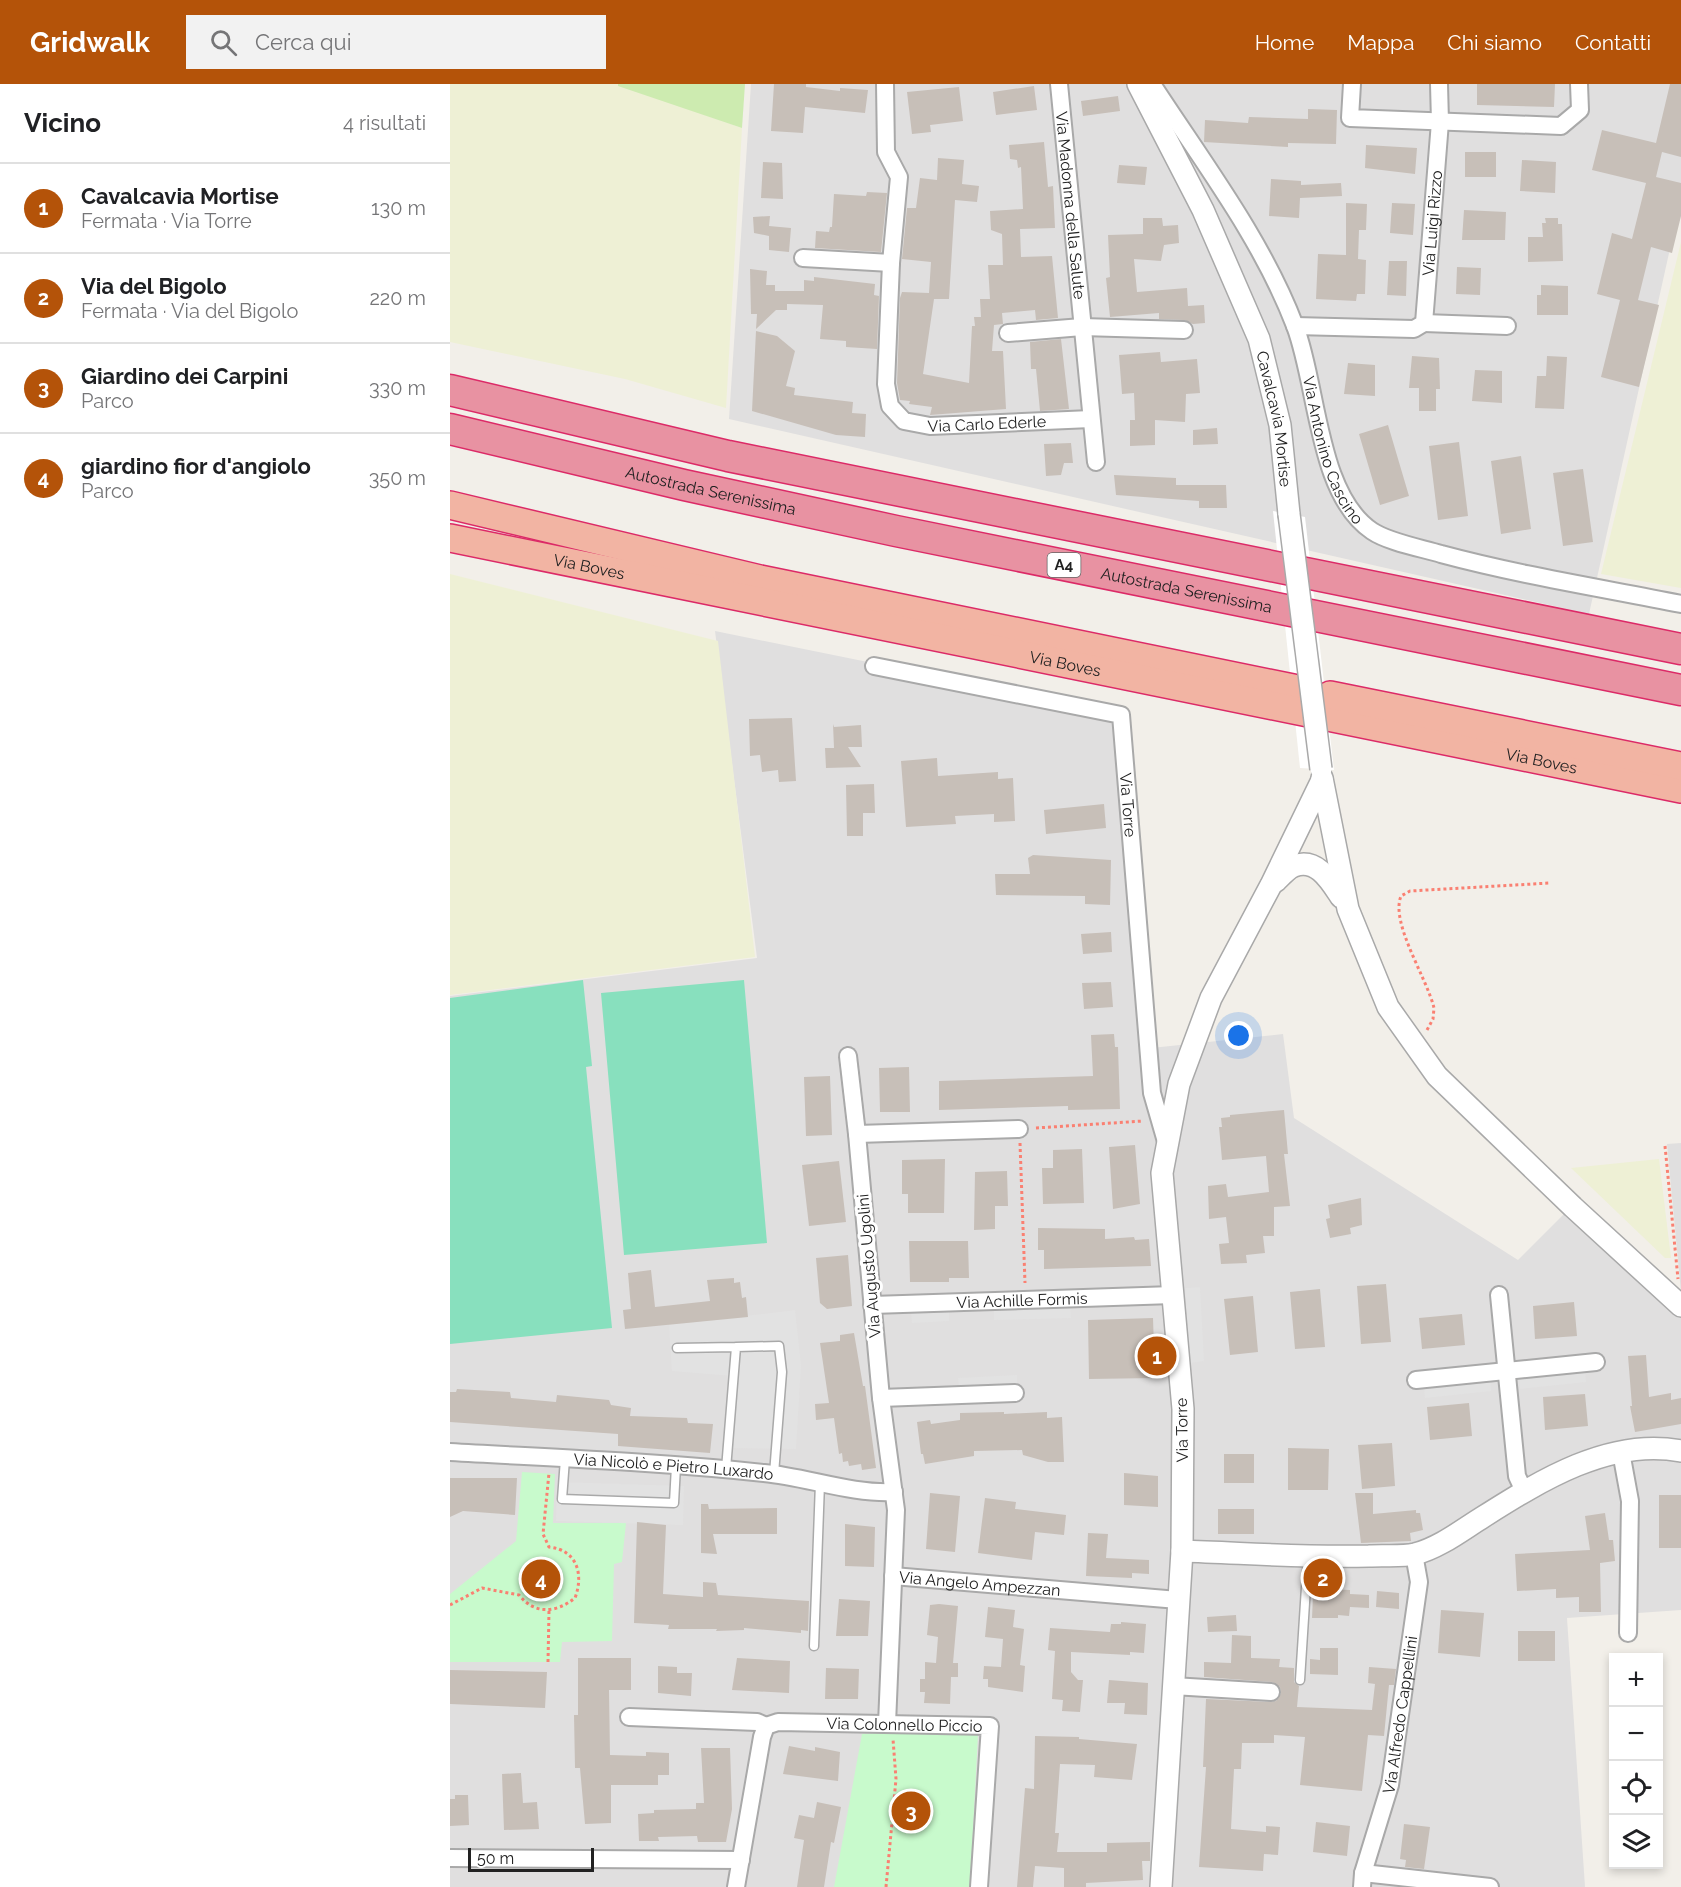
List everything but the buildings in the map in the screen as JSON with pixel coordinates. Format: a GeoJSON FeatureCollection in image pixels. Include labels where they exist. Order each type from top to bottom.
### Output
{"type":"FeatureCollection","features":[{"type":"Feature","properties":{"kind":"highway"},"geometry":{"type":"LineString","coordinates":[[450,390],[697,449],[1681,649]]}},
{"type":"Feature","properties":{"kind":"highway","name":"Autostrada Serenissima"},"geometry":{"type":"LineString","coordinates":[[450,429],[684,485],[896,531],[1681,690]]}},
{"type":"Feature","properties":{"kind":"highway","name":"Via Boves"},"geometry":{"type":"LineString","coordinates":[[450,506],[749,577],[1293,688]]}},
{"type":"Feature","properties":{"kind":"highway","name":"Via Boves"},"geometry":{"type":"LineString","coordinates":[[450,538],[1681,789]]}},
{"type":"Feature","properties":{"kind":"highway","name":"Via Boves"},"geometry":{"type":"LineString","coordinates":[[1329,695],[1681,766]]}},
{"type":"Feature","properties":{"kind":"street"},"geometry":{"type":"LineString","coordinates":[[803,258],[891,263],[899,177],[886,152],[885,84]]}},
{"type":"Feature","properties":{"kind":"street","name":"Via Madonna della Salute"},"geometry":{"type":"LineString","coordinates":[[1059,84],[1096,462]]}},
{"type":"Feature","properties":{"kind":"street","name":"Cavalcavia Mortise"},"geometry":{"type":"LineString","coordinates":[[1138,84],[1203,210],[1258,339],[1280,425],[1322,775],[1348,909]]}},
{"type":"Feature","properties":{"kind":"street","name":"Via Antonino Cascino"},"geometry":{"type":"LineString","coordinates":[[1152,84],[1231,205],[1266,266],[1295,326],[1310,377],[1332,477],[1348,509],[1372,531],[1475,563],[1681,604]]}},
{"type":"Feature","properties":{"kind":"street"},"geometry":{"type":"LineString","coordinates":[[1352,84],[1350,118],[1561,126],[1580,110],[1579,84]]}},
{"type":"Feature","properties":{"kind":"street","name":"Via Luigi Rizzo"},"geometry":{"type":"LineString","coordinates":[[1425,323],[1440,122],[1439,84]]}},
{"type":"Feature","properties":{"kind":"street","name":"Via Carlo Ederle"},"geometry":{"type":"LineString","coordinates":[[891,263],[886,384],[890,406],[904,421],[930,426],[1091,419]]}},
{"type":"Feature","properties":{"kind":"street"},"geometry":{"type":"LineString","coordinates":[[1295,326],[1414,329],[1425,323],[1507,326]]}},
{"type":"Feature","properties":{"kind":"street"},"geometry":{"type":"LineString","coordinates":[[1008,333],[1082,327],[1184,330]]}},
{"type":"Feature","properties":{"kind":"street","name":"Via Torre"},"geometry":{"type":"LineString","coordinates":[[874,666],[1121,714],[1152,1093],[1167,1145]]}},
{"type":"Feature","properties":{"kind":"street","name":"Cavalcavia Mortise"},"geometry":{"type":"LineString","coordinates":[[1162,1173],[1179,1084],[1210,998],[1271,885],[1322,775]]}},
{"type":"Feature","properties":{"kind":"street","name":"Cavalcavia Mortise"},"geometry":{"type":"LineString","coordinates":[[1271,885],[1294,866],[1306,864],[1325,873],[1348,909],[1388,1008],[1437,1076],[1573,1207],[1681,1306]]}},
{"type":"Feature","properties":{"kind":"street","name":"Via Augusto Ugolini"},"geometry":{"type":"LineString","coordinates":[[848,1056],[881,1398],[896,1510],[893,1576]]}},
{"type":"Feature","properties":{"kind":"street"},"geometry":{"type":"LineString","coordinates":[[857,1134],[1019,1129]]}},
{"type":"Feature","properties":{"kind":"street","name":"Via Torre"},"geometry":{"type":"LineString","coordinates":[[1161,1887],[1182,1551],[1183,1409],[1162,1173]]}},
{"type":"Feature","properties":{"kind":"street","name":"Via Achille Formis"},"geometry":{"type":"LineString","coordinates":[[872,1305],[1173,1295]]}},
{"type":"Feature","properties":{"kind":"street"},"geometry":{"type":"LineString","coordinates":[[1499,1295],[1517,1476],[1524,1491]]}},
{"type":"Feature","properties":{"kind":"street"},"geometry":{"type":"LineString","coordinates":[[1416,1380],[1596,1362]]}},
{"type":"Feature","properties":{"kind":"street"},"geometry":{"type":"LineString","coordinates":[[881,1398],[1015,1393]]}},
{"type":"Feature","properties":{"kind":"street"},"geometry":{"type":"LineString","coordinates":[[1182,1551],[1308,1555],[1414,1554],[1438,1544],[1524,1491],[1578,1465],[1621,1452],[1659,1446],[1681,1450]]}},
{"type":"Feature","properties":{"kind":"street","name":"Via Nicolò e Pietro Luxardo"},"geometry":{"type":"LineString","coordinates":[[450,1452],[726,1469],[774,1474],[870,1492],[894,1492]]}},
{"type":"Feature","properties":{"kind":"street"},"geometry":{"type":"LineString","coordinates":[[1621,1452],[1630,1501],[1628,1633]]}},
{"type":"Feature","properties":{"kind":"street","name":"Via Alfredo Cappellini"},"geometry":{"type":"LineString","coordinates":[[1414,1554],[1419,1582],[1390,1785],[1362,1880],[1490,1887]]}},
{"type":"Feature","properties":{"kind":"street","name":"Via Angelo Ampezzan"},"geometry":{"type":"LineString","coordinates":[[890,1724],[893,1576],[1178,1600]]}},
{"type":"Feature","properties":{"kind":"street"},"geometry":{"type":"LineString","coordinates":[[1173,1686],[1271,1692]]}},
{"type":"Feature","properties":{"kind":"street","name":"Via Colonnello Piccio"},"geometry":{"type":"LineString","coordinates":[[629,1717],[758,1722],[766,1726],[778,1722],[990,1726],[979,1887]]}},
{"type":"Feature","properties":{"kind":"street"},"geometry":{"type":"LineString","coordinates":[[736,1887],[762,1737],[766,1726]]}},
{"type":"Feature","properties":{"kind":"street"},"geometry":{"type":"LineString","coordinates":[[450,1858],[741,1860]]}},
{"type":"Feature","properties":{"kind":"lane"},"geometry":{"type":"LineString","coordinates":[[677,1348],[778,1346],[782,1372],[774,1474]]}},
{"type":"Feature","properties":{"kind":"lane"},"geometry":{"type":"LineString","coordinates":[[726,1469],[736,1347]]}},
{"type":"Feature","properties":{"kind":"lane"},"geometry":{"type":"LineString","coordinates":[[565,1459],[562,1499],[674,1503],[676,1466]]}},
{"type":"Feature","properties":{"kind":"lane"},"geometry":{"type":"LineString","coordinates":[[814,1646],[820,1483]]}},
{"type":"Feature","properties":{"kind":"lane"},"geometry":{"type":"LineString","coordinates":[[1300,1680],[1308,1555]]}},
{"type":"Feature","properties":{"kind":"path"},"geometry":{"type":"LineString","coordinates":[[1413,1044],[1433,1019],[1434,1008],[1396,907],[1401,896],[1410,891],[1551,883]]}},
{"type":"Feature","properties":{"kind":"path"},"geometry":{"type":"LineString","coordinates":[[1026,1299],[1019,1129],[1141,1122],[1147,1119]]}},
{"type":"Feature","properties":{"kind":"path"},"geometry":{"type":"LineString","coordinates":[[1665,1146],[1679,1282]]}},
{"type":"Feature","properties":{"kind":"path"},"geometry":{"type":"LineString","coordinates":[[450,1605],[482,1588],[519,1595],[526,1603],[549,1611],[562,1607],[575,1598],[580,1576],[577,1564],[565,1552],[549,1547],[543,1534],[549,1468]]}},
{"type":"Feature","properties":{"kind":"path"},"geometry":{"type":"LineString","coordinates":[[548,1662],[549,1611]]}},
{"type":"Feature","properties":{"kind":"path"},"geometry":{"type":"LineString","coordinates":[[886,1887],[896,1779],[890,1724]]}},
{"type":"Feature","properties":{"kind":"shaded area"},"geometry":{"type":"Polygon","coordinates":[[[751,84],[1681,84],[1681,199],[1589,614],[729,419],[751,84]]]}},
{"type":"Feature","properties":{"kind":"shaded area"},"geometry":{"type":"Polygon","coordinates":[[[715,631],[1119,713],[1142,1049],[1283,1034],[1294,1118],[1518,1260],[1570,1208],[1681,1308],[1681,1610],[1567,1618],[1585,1887],[450,1887],[450,996],[757,958],[715,631]]]}},
{"type":"Feature","properties":{"kind":"shaded area"},"geometry":{"type":"Polygon","coordinates":[[[1681,1143],[1681,1292],[1667,1144],[1681,1143]]]}},
{"type":"Feature","properties":{"kind":"shaded area"},"geometry":{"type":"Polygon","coordinates":[[[1200,1287],[1204,1361],[1190,1363],[1185,1288],[1200,1287]]]}},
{"type":"Feature","properties":{"kind":"shaded area"},"geometry":{"type":"Polygon","coordinates":[[[1070,1307],[1071,1318],[994,1320],[994,1309],[1070,1307]]]}},
{"type":"Feature","properties":{"kind":"shaded area"},"geometry":{"type":"Polygon","coordinates":[[[949,1309],[949,1321],[912,1323],[911,1311],[949,1309]]]}},
{"type":"Feature","properties":{"kind":"shaded area"},"geometry":{"type":"Polygon","coordinates":[[[795,1310],[801,1365],[796,1449],[727,1448],[733,1376],[672,1371],[669,1325],[795,1310]]]}},
{"type":"Feature","properties":{"kind":"shaded area"},"geometry":{"type":"Polygon","coordinates":[[[1585,1369],[1586,1382],[1520,1389],[1519,1376],[1585,1369]]]}},
{"type":"Feature","properties":{"kind":"shaded area"},"geometry":{"type":"Polygon","coordinates":[[[1017,1375],[1017,1384],[959,1387],[958,1378],[1017,1375]]]}},
{"type":"Feature","properties":{"kind":"shaded area"},"geometry":{"type":"Polygon","coordinates":[[[1490,1378],[1491,1391],[1425,1398],[1424,1386],[1490,1378]]]}},
{"type":"Feature","properties":{"kind":"shaded area"},"geometry":{"type":"Polygon","coordinates":[[[557,1482],[684,1486],[683,1525],[556,1521],[557,1482]]]}},
{"type":"Feature","properties":{"kind":"green space"},"geometry":{"type":"Polygon","coordinates":[[[450,84],[618,84],[742,128],[726,408],[625,379],[450,342],[450,84]]]}},
{"type":"Feature","properties":{"kind":"green space"},"geometry":{"type":"Polygon","coordinates":[[[618,84],[745,84],[742,128],[618,86],[618,84]]]}},
{"type":"Feature","properties":{"kind":"green space"},"geometry":{"type":"Polygon","coordinates":[[[1681,242],[1681,588],[1601,574],[1681,242]]]}},
{"type":"Feature","properties":{"kind":"green space"},"geometry":{"type":"Polygon","coordinates":[[[450,574],[718,641],[755,957],[450,995],[450,574]]]}},
{"type":"Feature","properties":{"kind":"green space"},"geometry":{"type":"Polygon","coordinates":[[[583,980],[592,1066],[586,1067],[612,1328],[450,1344],[450,998],[583,980]]]}},
{"type":"Feature","properties":{"kind":"green space"},"geometry":{"type":"Polygon","coordinates":[[[744,980],[767,1243],[624,1255],[601,993],[744,980]]]}},
{"type":"Feature","properties":{"kind":"green space"},"geometry":{"type":"Polygon","coordinates":[[[1659,1159],[1671,1258],[1665,1258],[1571,1168],[1659,1159]]]}},
{"type":"Feature","properties":{"kind":"green space"},"geometry":{"type":"Polygon","coordinates":[[[522,1472],[555,1474],[553,1523],[626,1523],[622,1562],[614,1564],[612,1641],[562,1642],[560,1662],[450,1662],[450,1594],[516,1541],[522,1472]]]}},
{"type":"Feature","properties":{"kind":"green space"},"geometry":{"type":"Polygon","coordinates":[[[892,1732],[978,1734],[970,1887],[834,1887],[862,1734],[892,1732]]]}},
{"type":"Feature","properties":{"kind":"pier"},"geometry":{"type":"Polygon","coordinates":[[[1273,511],[1305,517],[1334,770],[1300,768],[1273,511]]]}},
{"type":"Feature","properties":{"kind":"place","name":"Cavalcavia Mortise"},"geometry":{"type":"Point","coordinates":[1157,1356]}},
{"type":"Feature","properties":{"kind":"place","name":"Via del Bigolo"},"geometry":{"type":"Point","coordinates":[1323,1578]}},
{"type":"Feature","properties":{"kind":"place","name":"giardino fior d'angiolo"},"geometry":{"type":"Point","coordinates":[541,1579]}},
{"type":"Feature","properties":{"kind":"place","name":"Giardino dei Carpini"},"geometry":{"type":"Point","coordinates":[911,1811]}}]}
